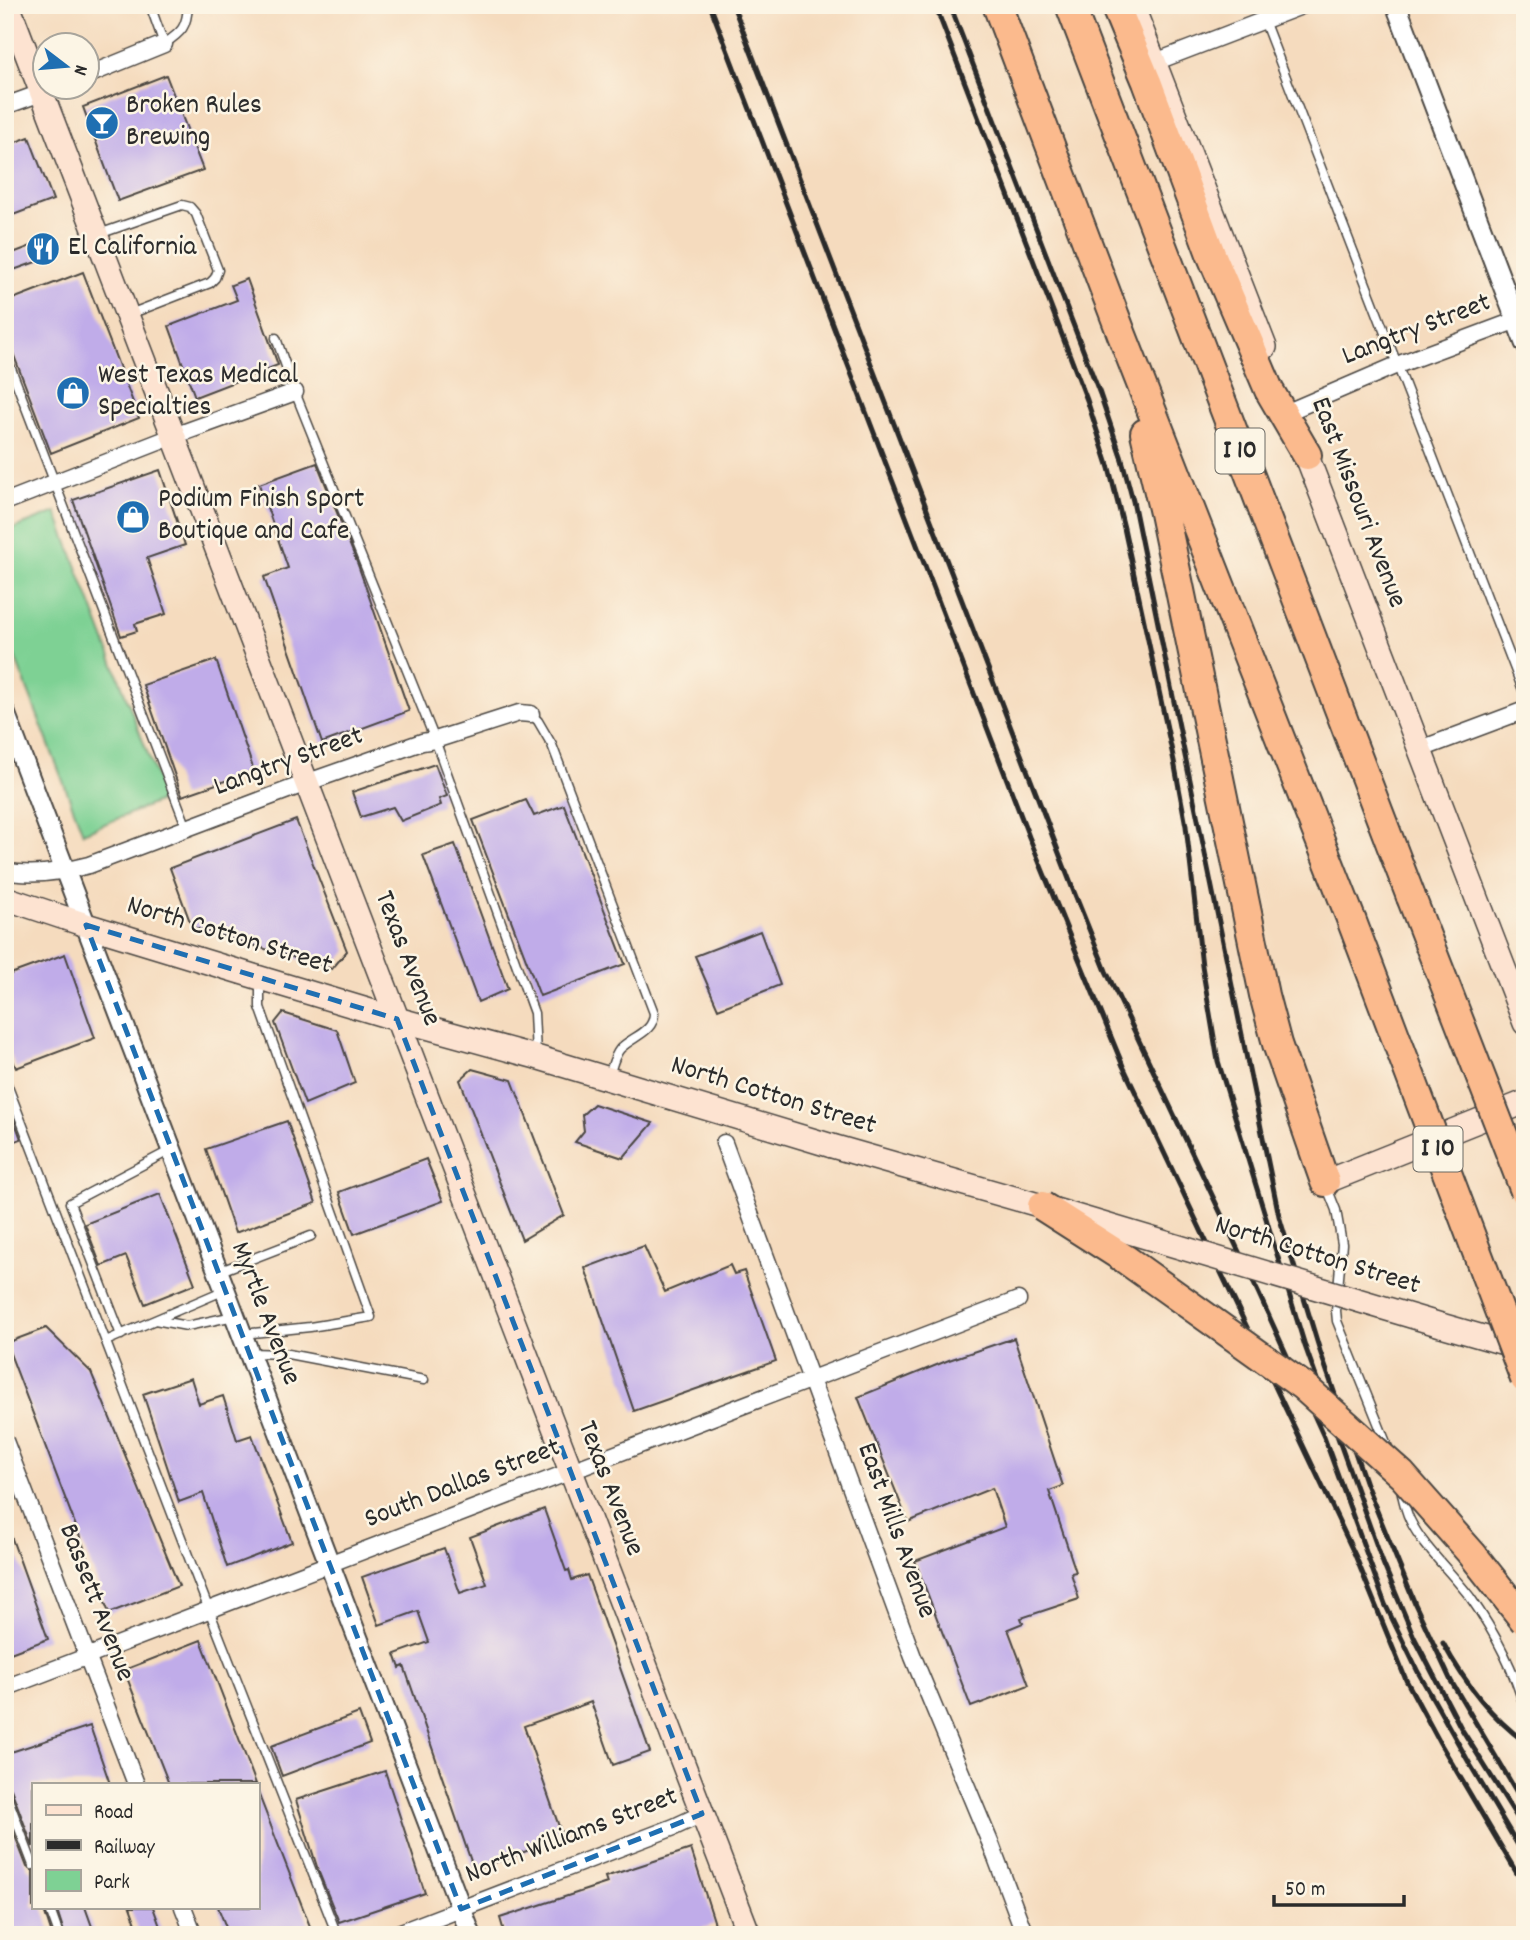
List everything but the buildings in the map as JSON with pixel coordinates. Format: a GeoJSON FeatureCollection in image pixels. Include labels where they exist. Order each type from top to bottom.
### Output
{"type":"FeatureCollection","features":[{"type":"Feature","properties":{"kind":"highway","name":"I 10"},"geometry":{"type":"LineString","coordinates":[[997,5],[1122,335],[1351,919],[1525,1379]]}},
{"type":"Feature","properties":{"kind":"highway","name":"I 10"},"geometry":{"type":"LineString","coordinates":[[1070,5],[1525,1191]]}},
{"type":"Feature","properties":{"kind":"highway"},"geometry":{"type":"LineString","coordinates":[[1115,5],[1147,82],[1211,254],[1264,379],[1307,455]]}},
{"type":"Feature","properties":{"kind":"highway"},"geometry":{"type":"LineString","coordinates":[[1122,335],[1164,513],[1264,995],[1277,1044],[1325,1182]]}},
{"type":"Feature","properties":{"kind":"highway"},"geometry":{"type":"LineString","coordinates":[[1042,1206],[1125,1259],[1303,1386],[1402,1475],[1472,1554],[1525,1621]]}},
{"type":"Feature","properties":{"kind":"main road","name":"Texas Avenue"},"geometry":{"type":"LineString","coordinates":[[8,5],[32,56]]}},
{"type":"Feature","properties":{"kind":"main road","name":"East Missouri Avenue"},"geometry":{"type":"LineString","coordinates":[[1132,5],[1525,1023]]}},
{"type":"Feature","properties":{"kind":"main road","name":"Texas Avenue"},"geometry":{"type":"LineString","coordinates":[[52,102],[97,235],[749,1935]]}},
{"type":"Feature","properties":{"kind":"main road","name":"North Cotton Street"},"geometry":{"type":"LineString","coordinates":[[5,898],[397,1019],[536,1057],[1525,1349]]}},
{"type":"Feature","properties":{"kind":"main road"},"geometry":{"type":"LineString","coordinates":[[1325,1182],[1525,1102]]}},
{"type":"Feature","properties":{"kind":"street"},"geometry":{"type":"LineString","coordinates":[[1155,62],[1261,13],[1304,5]]}},
{"type":"Feature","properties":{"kind":"street"},"geometry":{"type":"LineString","coordinates":[[1396,5],[1520,319],[1525,343]]}},
{"type":"Feature","properties":{"kind":"street"},"geometry":{"type":"LineString","coordinates":[[102,69],[164,44]]}},
{"type":"Feature","properties":{"kind":"street"},"geometry":{"type":"LineString","coordinates":[[5,106],[32,96]]}},
{"type":"Feature","properties":{"kind":"street","name":"Langtry Street"},"geometry":{"type":"LineString","coordinates":[[1290,411],[1397,365],[1520,319]]}},
{"type":"Feature","properties":{"kind":"street"},"geometry":{"type":"LineString","coordinates":[[5,502],[295,392]]}},
{"type":"Feature","properties":{"kind":"street"},"geometry":{"type":"LineString","coordinates":[[1421,749],[1525,710]]}},
{"type":"Feature","properties":{"kind":"street","name":"Myrtle Avenue"},"geometry":{"type":"LineString","coordinates":[[5,713],[471,1935]]}},
{"type":"Feature","properties":{"kind":"street","name":"Langtry Street"},"geometry":{"type":"LineString","coordinates":[[67,871],[422,742],[519,713],[531,714]]}},
{"type":"Feature","properties":{"kind":"street"},"geometry":{"type":"LineString","coordinates":[[5,871],[26,874],[67,871]]}},
{"type":"Feature","properties":{"kind":"street","name":"East Mills Avenue"},"geometry":{"type":"LineString","coordinates":[[724,1143],[913,1657],[992,1847],[1025,1935]]}},
{"type":"Feature","properties":{"kind":"street","name":"South Dallas Street"},"geometry":{"type":"LineString","coordinates":[[5,1688],[1018,1300]]}},
{"type":"Feature","properties":{"kind":"street","name":"Bassett Avenue"},"geometry":{"type":"LineString","coordinates":[[5,1441],[136,1783]]}},
{"type":"Feature","properties":{"kind":"street","name":"North Williams Street"},"geometry":{"type":"LineString","coordinates":[[393,1935],[702,1814]]}},
{"type":"Feature","properties":{"kind":"street"},"geometry":{"type":"LineString","coordinates":[[184,1909],[194,1935]]}},
{"type":"Feature","properties":{"kind":"lane"},"geometry":{"type":"LineString","coordinates":[[150,5],[164,44],[181,33],[187,22],[188,5]]}},
{"type":"Feature","properties":{"kind":"lane"},"geometry":{"type":"LineString","coordinates":[[1261,13],[1525,695]]}},
{"type":"Feature","properties":{"kind":"lane"},"geometry":{"type":"LineString","coordinates":[[97,235],[182,205],[190,207],[196,214],[218,270],[210,284],[128,315]]}},
{"type":"Feature","properties":{"kind":"lane"},"geometry":{"type":"LineString","coordinates":[[276,338],[295,392],[435,740],[534,1013],[536,1057]]}},
{"type":"Feature","properties":{"kind":"lane"},"geometry":{"type":"LineString","coordinates":[[5,353],[187,828]]}},
{"type":"Feature","properties":{"kind":"lane"},"geometry":{"type":"LineString","coordinates":[[531,714],[552,746],[654,1013],[654,1021],[649,1028],[620,1048],[608,1079]]}},
{"type":"Feature","properties":{"kind":"lane"},"geometry":{"type":"LineString","coordinates":[[242,1334],[371,1317],[260,1007],[260,978]]}},
{"type":"Feature","properties":{"kind":"lane"},"geometry":{"type":"LineString","coordinates":[[5,1079],[337,1935]]}},
{"type":"Feature","properties":{"kind":"lane"},"geometry":{"type":"LineString","coordinates":[[121,1335],[70,1203],[171,1150]]}},
{"type":"Feature","properties":{"kind":"lane"},"geometry":{"type":"LineString","coordinates":[[1325,1182],[1336,1210],[1342,1244],[1337,1321],[1388,1447],[1410,1522],[1484,1618],[1511,1669],[1525,1709]]}},
{"type":"Feature","properties":{"kind":"lane"},"geometry":{"type":"LineString","coordinates":[[106,1341],[155,1320],[222,1281],[311,1236]]}},
{"type":"Feature","properties":{"kind":"lane"},"geometry":{"type":"LineString","coordinates":[[155,1320],[187,1326],[234,1316]]}},
{"type":"Feature","properties":{"kind":"lane"},"geometry":{"type":"LineString","coordinates":[[249,1353],[288,1354],[424,1380]]}},
{"type":"Feature","properties":{"kind":"lane"},"geometry":{"type":"LineString","coordinates":[[5,1791],[32,1862]]}},
{"type":"Feature","properties":{"kind":"lane"},"geometry":{"type":"LineString","coordinates":[[50,1909],[59,1935]]}},
{"type":"Feature","properties":{"kind":"highlighted area"},"geometry":{"type":"Polygon","coordinates":[[[86,925],[397,1019],[702,1814],[461,1909],[86,925]]]}},
{"type":"Feature","properties":{"kind":"green space"},"geometry":{"type":"Polygon","coordinates":[[[56,512],[165,799],[83,833],[5,631],[5,532],[56,512]]]}},
{"type":"Feature","properties":{"kind":"railway"},"geometry":{"type":"LineString","coordinates":[[710,5],[1029,837],[1123,1066],[1355,1555],[1406,1680],[1525,1887]]}},
{"type":"Feature","properties":{"kind":"railway"},"geometry":{"type":"LineString","coordinates":[[733,5],[1106,971],[1324,1437],[1385,1604],[1418,1672],[1525,1857]]}},
{"type":"Feature","properties":{"kind":"railway"},"geometry":{"type":"LineString","coordinates":[[935,5],[1087,400],[1109,468],[1186,826],[1202,966],[1218,1061],[1305,1346],[1383,1563],[1414,1637],[1461,1728],[1525,1830]]}},
{"type":"Feature","properties":{"kind":"railway"},"geometry":{"type":"LineString","coordinates":[[950,5],[1100,394],[1121,456],[1133,501],[1279,1216],[1320,1351],[1366,1484],[1415,1604],[1451,1681],[1525,1806]]}},
{"type":"Feature","properties":{"kind":"railway"},"geometry":{"type":"LineString","coordinates":[[1443,1643],[1459,1671],[1479,1697],[1525,1742]]}},
{"type":"Feature","properties":{"kind":"place","name":"Broken Rules Brewing"},"geometry":{"type":"Point","coordinates":[102,123]}},
{"type":"Feature","properties":{"kind":"place","name":"El California"},"geometry":{"type":"Point","coordinates":[43,249]}},
{"type":"Feature","properties":{"kind":"place","name":"West Texas Medical Specialties"},"geometry":{"type":"Point","coordinates":[73,393]}},
{"type":"Feature","properties":{"kind":"place","name":"Podium Finish Sport Boutique and Cafe"},"geometry":{"type":"Point","coordinates":[133,517]}}]}
